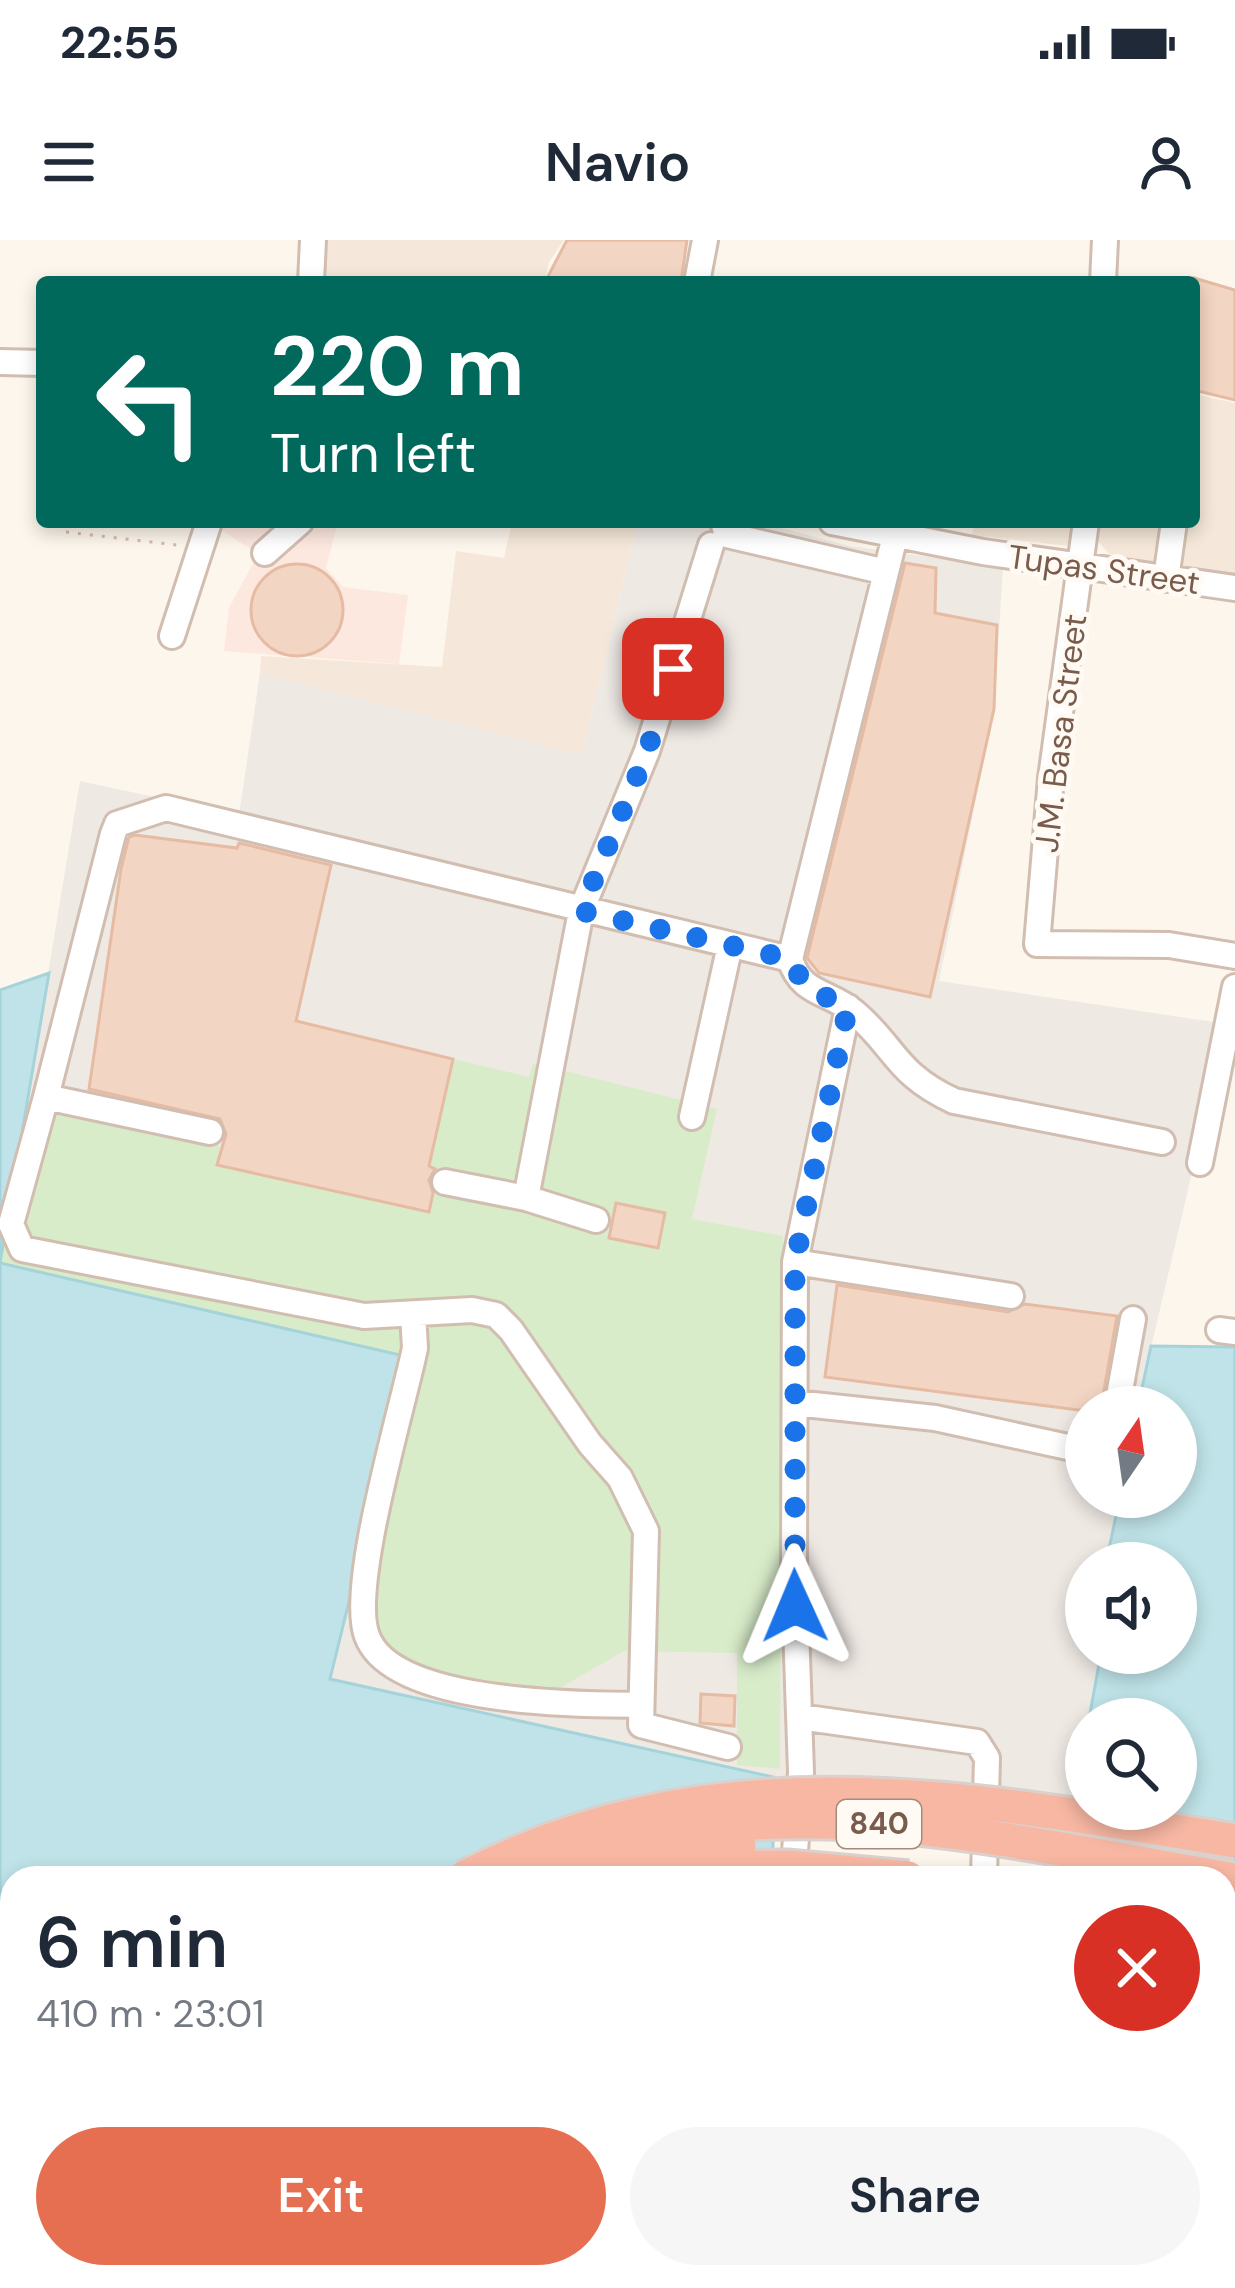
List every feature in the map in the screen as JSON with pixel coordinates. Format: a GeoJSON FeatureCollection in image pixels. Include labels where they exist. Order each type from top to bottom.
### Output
{"type":"FeatureCollection","features":[{"type":"Feature","properties":{"kind":"highway"},"geometry":{"type":"LineString","coordinates":[[494,1866],[598,1824],[755,1794],[952,1802],[1235,1841]]}},
{"type":"Feature","properties":{"kind":"highway","name":"840"},"geometry":{"type":"LineString","coordinates":[[565,1866],[682,1830],[808,1820],[942,1832],[1150,1866]]}},
{"type":"Feature","properties":{"kind":"highway","name":"840"},"geometry":{"type":"LineString","coordinates":[[642,1866],[758,1843],[845,1842],[1016,1866]]}},
{"type":"Feature","properties":{"kind":"street"},"geometry":{"type":"LineString","coordinates":[[311,276],[313,240]]}},
{"type":"Feature","properties":{"kind":"street"},"geometry":{"type":"LineString","coordinates":[[698,276],[705,240]]}},
{"type":"Feature","properties":{"kind":"street"},"geometry":{"type":"LineString","coordinates":[[1103,276],[1106,240]]}},
{"type":"Feature","properties":{"kind":"street"},"geometry":{"type":"LineString","coordinates":[[0,362],[36,363]]}},
{"type":"Feature","properties":{"kind":"street"},"geometry":{"type":"LineString","coordinates":[[172,637],[207,528]]}},
{"type":"Feature","properties":{"kind":"street"},"geometry":{"type":"LineString","coordinates":[[265,553],[293,528]]}},
{"type":"Feature","properties":{"kind":"street","name":"Tupas Street"},"geometry":{"type":"LineString","coordinates":[[859,528],[895,536],[923,531],[1082,564],[1235,587]]}},
{"type":"Feature","properties":{"kind":"street","name":"J.M. Basa Street"},"geometry":{"type":"LineString","coordinates":[[1085,528],[1051,778],[1036,944],[1168,946],[1235,956]]}},
{"type":"Feature","properties":{"kind":"street"},"geometry":{"type":"LineString","coordinates":[[1166,579],[1173,528]]}},
{"type":"Feature","properties":{"kind":"street"},"geometry":{"type":"LineString","coordinates":[[526,1198],[581,911],[647,752],[717,534],[886,572]]}},
{"type":"Feature","properties":{"kind":"street"},"geometry":{"type":"LineString","coordinates":[[895,536],[790,959],[806,988],[848,1007],[899,1066],[954,1101],[1162,1142]]}},
{"type":"Feature","properties":{"kind":"street"},"geometry":{"type":"LineString","coordinates":[[728,1747],[641,1726],[646,1531],[620,1478],[496,1316],[472,1310],[364,1316],[320,1310],[22,1249],[11,1224],[113,834],[117,824],[141,814],[166,808],[790,959]]}},
{"type":"Feature","properties":{"kind":"street"},"geometry":{"type":"LineString","coordinates":[[692,1117],[730,945]]}},
{"type":"Feature","properties":{"kind":"street"},"geometry":{"type":"LineString","coordinates":[[1200,1163],[1235,987]]}},
{"type":"Feature","properties":{"kind":"street"},"geometry":{"type":"LineString","coordinates":[[794,1866],[800,1717],[795,1262],[848,1007]]}},
{"type":"Feature","properties":{"kind":"street"},"geometry":{"type":"LineString","coordinates":[[46,1096],[210,1132]]}},
{"type":"Feature","properties":{"kind":"street"},"geometry":{"type":"LineString","coordinates":[[445,1182],[526,1198],[596,1220]]}},
{"type":"Feature","properties":{"kind":"street"},"geometry":{"type":"LineString","coordinates":[[795,1262],[1011,1296]]}},
{"type":"Feature","properties":{"kind":"street"},"geometry":{"type":"LineString","coordinates":[[413,1314],[415,1348],[366,1583],[366,1636],[378,1654],[404,1671],[455,1688],[536,1704],[641,1705]]}},
{"type":"Feature","properties":{"kind":"street"},"geometry":{"type":"LineString","coordinates":[[1122,1386],[1133,1319]]}},
{"type":"Feature","properties":{"kind":"street"},"geometry":{"type":"LineString","coordinates":[[795,1403],[935,1418],[1065,1446]]}},
{"type":"Feature","properties":{"kind":"street"},"geometry":{"type":"LineString","coordinates":[[800,1717],[977,1742],[987,1758],[984,1866]]}},
{"type":"Feature","properties":{"kind":"path"},"geometry":{"type":"LineString","coordinates":[[66,532],[140,537],[199,551]]}},
{"type":"Feature","properties":{"kind":"shaded area"},"geometry":{"type":"Polygon","coordinates":[[[327,240],[564,240],[546,276],[325,276],[327,240]]]}},
{"type":"Feature","properties":{"kind":"shaded area"},"geometry":{"type":"Polygon","coordinates":[[[1200,395],[1235,403],[1235,576],[1109,554],[1093,535],[1094,528],[1200,528],[1200,395]]]}},
{"type":"Feature","properties":{"kind":"shaded area"},"geometry":{"type":"Polygon","coordinates":[[[218,528],[336,528],[326,568],[343,587],[408,595],[399,664],[224,651],[229,608],[258,554],[218,528]]]}},
{"type":"Feature","properties":{"kind":"shaded area"},"geometry":{"type":"Polygon","coordinates":[[[511,528],[636,528],[582,755],[260,673],[261,656],[442,667],[456,551],[504,558],[511,528]]]}},
{"type":"Feature","properties":{"kind":"shaded area"},"geometry":{"type":"Polygon","coordinates":[[[636,528],[781,528],[850,546],[1003,567],[994,709],[939,981],[1227,1024],[1142,1386],[1065,1386],[1065,1518],[1115,1518],[1110,1542],[1065,1542],[1065,1674],[1097,1674],[1092,1698],[1065,1698],[1067,1833],[773,1777],[330,1679],[408,1357],[0,1263],[80,781],[239,815],[260,673],[582,755],[636,528]]]}},
{"type":"Feature","properties":{"kind":"shaded area"},"geometry":{"type":"Polygon","coordinates":[[[974,528],[1079,528],[1077,547],[972,535],[974,528]]]}},
{"type":"Feature","properties":{"kind":"green space"},"geometry":{"type":"Polygon","coordinates":[[[453,1059],[529,1077],[533,1063],[717,1109],[692,1219],[783,1236],[780,1769],[737,1765],[737,1653],[624,1651],[546,1696],[404,1666],[381,1644],[371,1614],[409,1357],[0,1263],[27,1103],[220,1146],[218,1165],[429,1211],[439,1172],[429,1166],[453,1059]]]}},
{"type":"Feature","properties":{"kind":"water"},"geometry":{"type":"Polygon","coordinates":[[[49,973],[0,1263],[0,990],[49,973]]]}},
{"type":"Feature","properties":{"kind":"water"},"geometry":{"type":"Polygon","coordinates":[[[0,1263],[409,1357],[330,1679],[773,1777],[773,1866],[0,1866],[0,1263]]]}},
{"type":"Feature","properties":{"kind":"water"},"geometry":{"type":"Polygon","coordinates":[[[1151,1346],[1235,1347],[1235,1866],[997,1866],[999,1816],[1068,1833],[1197,1830],[1197,1698],[1093,1698],[1097,1674],[1197,1674],[1197,1542],[1110,1542],[1116,1518],[1197,1518],[1197,1386],[1142,1386],[1151,1346]]]}},
{"type":"Feature","properties":{"kind":"pier"},"geometry":{"type":"Polygon","coordinates":[[[806,1805],[969,1816],[970,1866],[803,1866],[806,1805]]]}},
{"type":"Feature","properties":{"kind":"pier"},"geometry":{"type":"Polygon","coordinates":[[[993,1820],[1235,1861],[1235,1866],[991,1866],[993,1820]]]}},
{"type":"Feature","properties":{"kind":"building"},"geometry":{"type":"Polygon","coordinates":[[[567,240],[687,240],[682,276],[548,276],[567,240]]]}},
{"type":"Feature","properties":{"kind":"building"},"geometry":{"type":"Polygon","coordinates":[[[1200,280],[1235,290],[1235,400],[1200,391],[1200,280]]]}},
{"type":"Feature","properties":{"kind":"building"},"geometry":{"type":"Polygon","coordinates":[[[905,563],[936,568],[935,613],[997,625],[994,709],[930,997],[819,973],[807,958],[905,563]]]}},
{"type":"Feature","properties":{"kind":"building"},"geometry":{"type":"Polygon","coordinates":[[[297,564],[315,567],[330,577],[340,592],[340,628],[330,643],[315,653],[297,656],[279,653],[264,643],[254,628],[251,610],[254,592],[264,577],[279,567],[297,564]]]}},
{"type":"Feature","properties":{"kind":"building"},"geometry":{"type":"Polygon","coordinates":[[[129,837],[237,848],[239,843],[331,865],[296,1021],[453,1059],[429,1166],[435,1169],[429,1180],[433,1193],[429,1212],[217,1165],[226,1134],[220,1119],[89,1089],[121,869],[129,837]]]}},
{"type":"Feature","properties":{"kind":"building"},"geometry":{"type":"Polygon","coordinates":[[[616,1203],[665,1213],[658,1248],[609,1238],[616,1203]]]}},
{"type":"Feature","properties":{"kind":"building"},"geometry":{"type":"Polygon","coordinates":[[[837,1285],[1008,1312],[1025,1304],[1117,1316],[1105,1386],[1065,1386],[1065,1408],[825,1377],[837,1285]]]}},
{"type":"Feature","properties":{"kind":"building"},"geometry":{"type":"Polygon","coordinates":[[[701,1694],[735,1696],[734,1726],[700,1723],[701,1694]]]}},
{"type":"Feature","properties":{"kind":"route"},"geometry":{"type":"LineString","coordinates":[[673,669],[647,752],[581,911],[790,959],[795,976],[806,988],[848,1007],[795,1262],[795,1606]]}}]}
